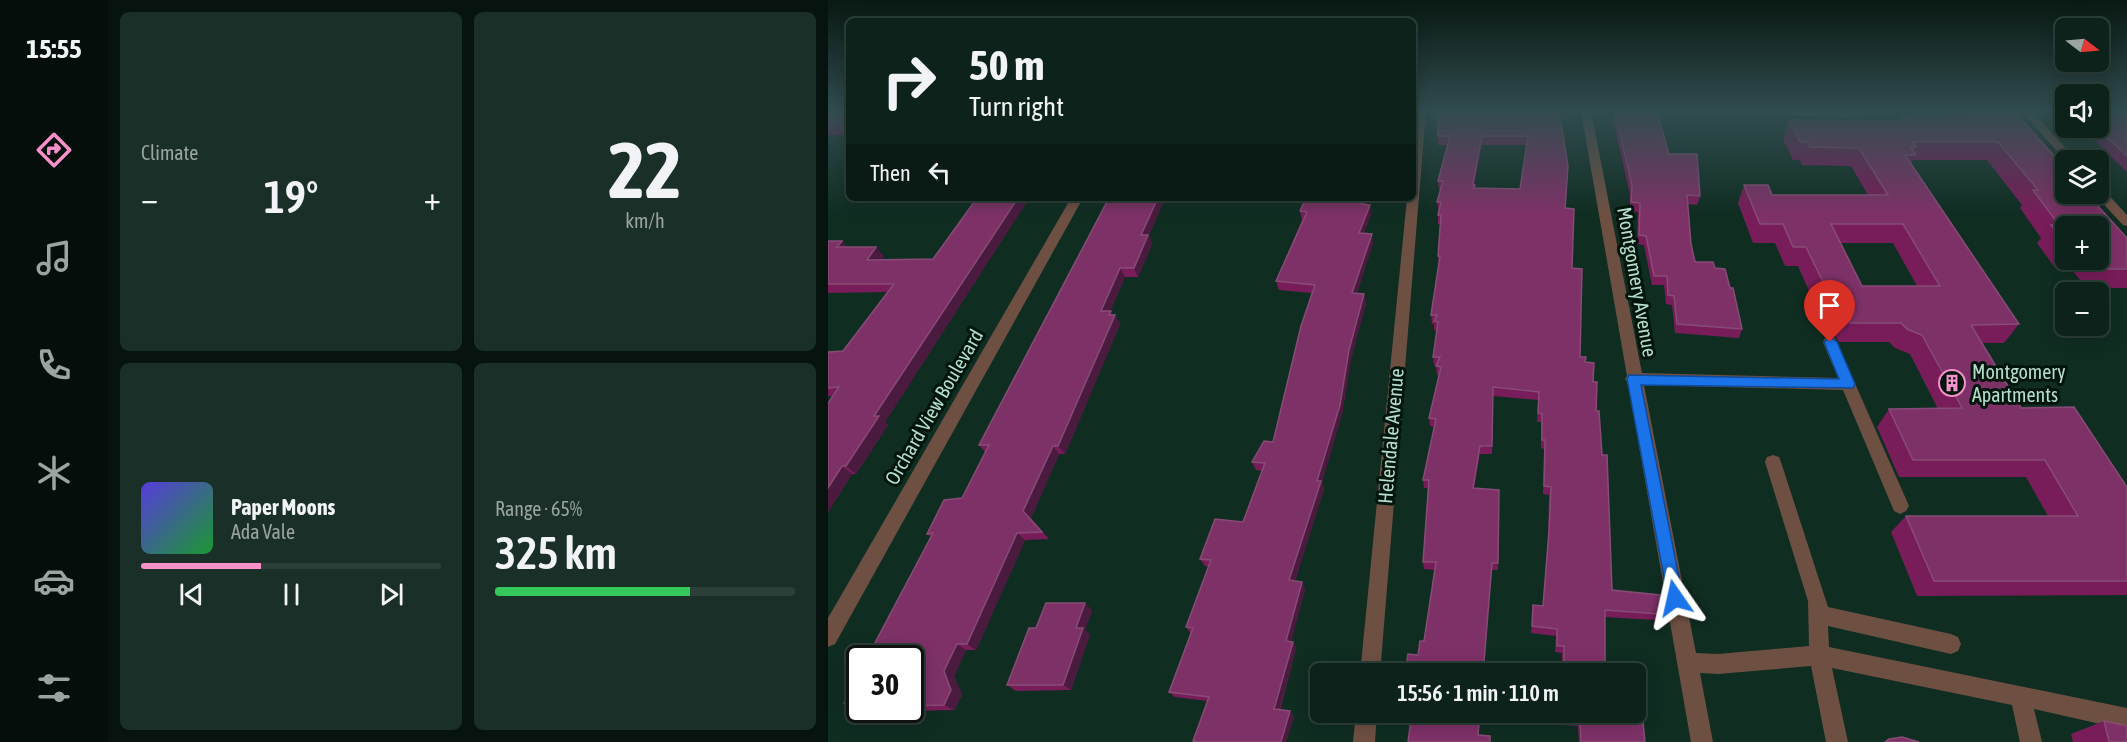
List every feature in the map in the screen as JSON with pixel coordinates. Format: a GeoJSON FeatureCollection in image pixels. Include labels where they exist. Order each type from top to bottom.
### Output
{"type":"FeatureCollection","features":[{"type":"Feature","properties":{"kind":"street","name":"Helendale Avenue"},"geometry":{"type":"LineString","coordinates":[[1416,165],[1418,146]]}},
{"type":"Feature","properties":{"kind":"street","name":"Montgomery Avenue"},"geometry":{"type":"LineString","coordinates":[[1592,146],[1702,742]]}},
{"type":"Feature","properties":{"kind":"street","name":"Orchard View Boulevard"},"geometry":{"type":"LineString","coordinates":[[828,637],[1075,201]]}},
{"type":"Feature","properties":{"kind":"street","name":"Helendale Avenue"},"geometry":{"type":"LineString","coordinates":[[1371,663],[1413,201]]}},
{"type":"Feature","properties":{"kind":"street"},"geometry":{"type":"LineString","coordinates":[[2109,202],[2127,222]]}},
{"type":"Feature","properties":{"kind":"street"},"geometry":{"type":"LineString","coordinates":[[1830,342],[1900,506]]}},
{"type":"Feature","properties":{"kind":"street"},"geometry":{"type":"LineString","coordinates":[[1634,379],[1848,384]]}},
{"type":"Feature","properties":{"kind":"street"},"geometry":{"type":"LineString","coordinates":[[1773,462],[1818,602],[1819,655],[1837,742]]}},
{"type":"Feature","properties":{"kind":"street"},"geometry":{"type":"LineString","coordinates":[[1818,614],[1951,644]]}},
{"type":"Feature","properties":{"kind":"street"},"geometry":{"type":"LineString","coordinates":[[1687,663],[1718,664],[1819,655],[2127,719]]}},
{"type":"Feature","properties":{"kind":"street"},"geometry":{"type":"LineString","coordinates":[[2021,696],[2031,742]]}},
{"type":"Feature","properties":{"kind":"street"},"geometry":{"type":"LineString","coordinates":[[1364,742],[1365,723]]}},
{"type":"Feature","properties":{"kind":"building"},"geometry":{"type":"Polygon","coordinates":[[[1447,146],[1480,146],[1474,188],[1520,189],[1527,146],[1565,146],[1568,166],[1565,208],[1574,209],[1572,268],[1582,269],[1580,357],[1586,357],[1585,362],[1594,363],[1593,382],[1597,382],[1596,411],[1599,411],[1602,455],[1607,455],[1612,590],[1660,595],[1659,614],[1605,610],[1605,663],[1564,663],[1564,646],[1557,646],[1557,629],[1532,626],[1533,605],[1543,606],[1551,487],[1544,486],[1545,440],[1542,440],[1542,414],[1538,413],[1539,392],[1493,387],[1492,446],[1480,446],[1473,488],[1499,490],[1498,563],[1492,563],[1484,663],[1407,663],[1408,654],[1418,655],[1420,641],[1424,641],[1436,562],[1423,562],[1429,480],[1423,480],[1436,419],[1429,418],[1441,367],[1436,366],[1440,357],[1433,357],[1438,322],[1434,321],[1437,315],[1431,315],[1440,256],[1438,256],[1441,215],[1438,215],[1441,202],[1437,202],[1443,181],[1438,181],[1447,146]]]}},
{"type":"Feature","properties":{"kind":"building"},"geometry":{"type":"Polygon","coordinates":[[[1623,146],[1667,146],[1669,154],[1697,154],[1700,196],[1687,195],[1691,244],[1695,262],[1713,262],[1715,268],[1725,269],[1730,288],[1733,288],[1742,329],[1677,324],[1674,296],[1668,295],[1667,276],[1654,276],[1646,236],[1639,235],[1640,203],[1631,202],[1632,185],[1623,146]]]}},
{"type":"Feature","properties":{"kind":"building"},"geometry":{"type":"Polygon","coordinates":[[[1809,146],[1915,146],[1911,147],[1916,155],[1905,155],[2019,324],[1971,325],[2021,408],[2074,407],[2127,487],[2127,581],[1934,581],[1906,516],[2078,516],[2045,460],[1913,460],[1889,409],[1962,408],[1922,335],[1907,329],[1901,323],[1850,323],[1845,317],[1840,317],[1806,247],[1793,247],[1783,224],[1760,224],[1744,185],[1768,185],[1772,195],[1888,195],[1859,148],[1809,146]],[[1831,224],[1862,286],[1940,286],[1903,224],[1831,224]]]}},
{"type":"Feature","properties":{"kind":"building"},"geometry":{"type":"Polygon","coordinates":[[[2001,146],[2045,146],[2055,157],[2055,204],[2096,204],[2107,216],[2055,216],[2055,220],[2033,190],[2038,190],[2001,146]]]}},
{"type":"Feature","properties":{"kind":"building"},"geometry":{"type":"Polygon","coordinates":[[[2116,146],[2127,146],[2127,156],[2116,146]]]}},
{"type":"Feature","properties":{"kind":"building"},"geometry":{"type":"Polygon","coordinates":[[[975,201],[1016,201],[874,416],[879,416],[846,466],[842,466],[828,488],[828,403],[839,387],[828,388],[828,352],[843,351],[894,284],[828,284],[828,241],[842,241],[837,247],[876,247],[867,260],[933,259],[975,201]]]}},
{"type":"Feature","properties":{"kind":"building"},"geometry":{"type":"Polygon","coordinates":[[[1107,201],[1157,201],[1141,235],[1148,235],[1134,268],[1120,268],[1101,311],[1111,311],[1109,315],[1115,315],[1058,446],[1053,446],[1023,511],[1042,532],[1017,533],[967,644],[957,644],[944,671],[951,690],[944,705],[924,706],[924,645],[874,645],[933,533],[927,534],[944,500],[962,498],[989,445],[979,445],[1107,201]]]}},
{"type":"Feature","properties":{"kind":"building"},"geometry":{"type":"Polygon","coordinates":[[[1305,201],[1363,201],[1362,204],[1370,205],[1359,233],[1372,234],[1352,293],[1364,294],[1349,350],[1340,405],[1317,481],[1321,481],[1289,580],[1302,582],[1286,641],[1293,642],[1274,709],[1290,711],[1281,742],[1198,742],[1193,741],[1209,697],[1169,692],[1193,628],[1186,627],[1211,560],[1200,559],[1215,519],[1243,522],[1265,463],[1252,462],[1264,441],[1273,442],[1301,326],[1315,285],[1276,281],[1307,212],[1300,211],[1305,201]]]}},
{"type":"Feature","properties":{"kind":"building"},"geometry":{"type":"Polygon","coordinates":[[[2109,218],[2127,238],[2127,269],[2109,269],[2109,218]]]}},
{"type":"Feature","properties":{"kind":"building"},"geometry":{"type":"Polygon","coordinates":[[[1046,603],[1085,603],[1076,628],[1083,628],[1063,685],[1007,685],[1029,628],[1036,628],[1046,603]]]}},
{"type":"Feature","properties":{"kind":"building"},"geometry":{"type":"Polygon","coordinates":[[[2104,721],[2127,726],[2127,742],[2109,742],[2104,721]]]}},
{"type":"Feature","properties":{"kind":"building"},"geometry":{"type":"Polygon","coordinates":[[[1411,723],[1479,723],[1478,735],[1490,736],[1490,742],[1408,742],[1411,723]]]}},
{"type":"Feature","properties":{"kind":"building"},"geometry":{"type":"Polygon","coordinates":[[[1580,723],[1643,723],[1645,742],[1581,742],[1580,723]]]}},
{"type":"Feature","properties":{"kind":"building"},"geometry":{"type":"Polygon","coordinates":[[[1902,737],[1919,742],[1885,742],[1889,739],[1902,737]]]}},
{"type":"Feature","properties":{"kind":"place","name":"Montgomery Apartments"},"geometry":{"type":"Point","coordinates":[1952,383]}},
{"type":"Feature","properties":{"kind":"route"},"geometry":{"type":"LineString","coordinates":[[1675,598],[1634,379],[1848,384],[1830,342]]}}]}
